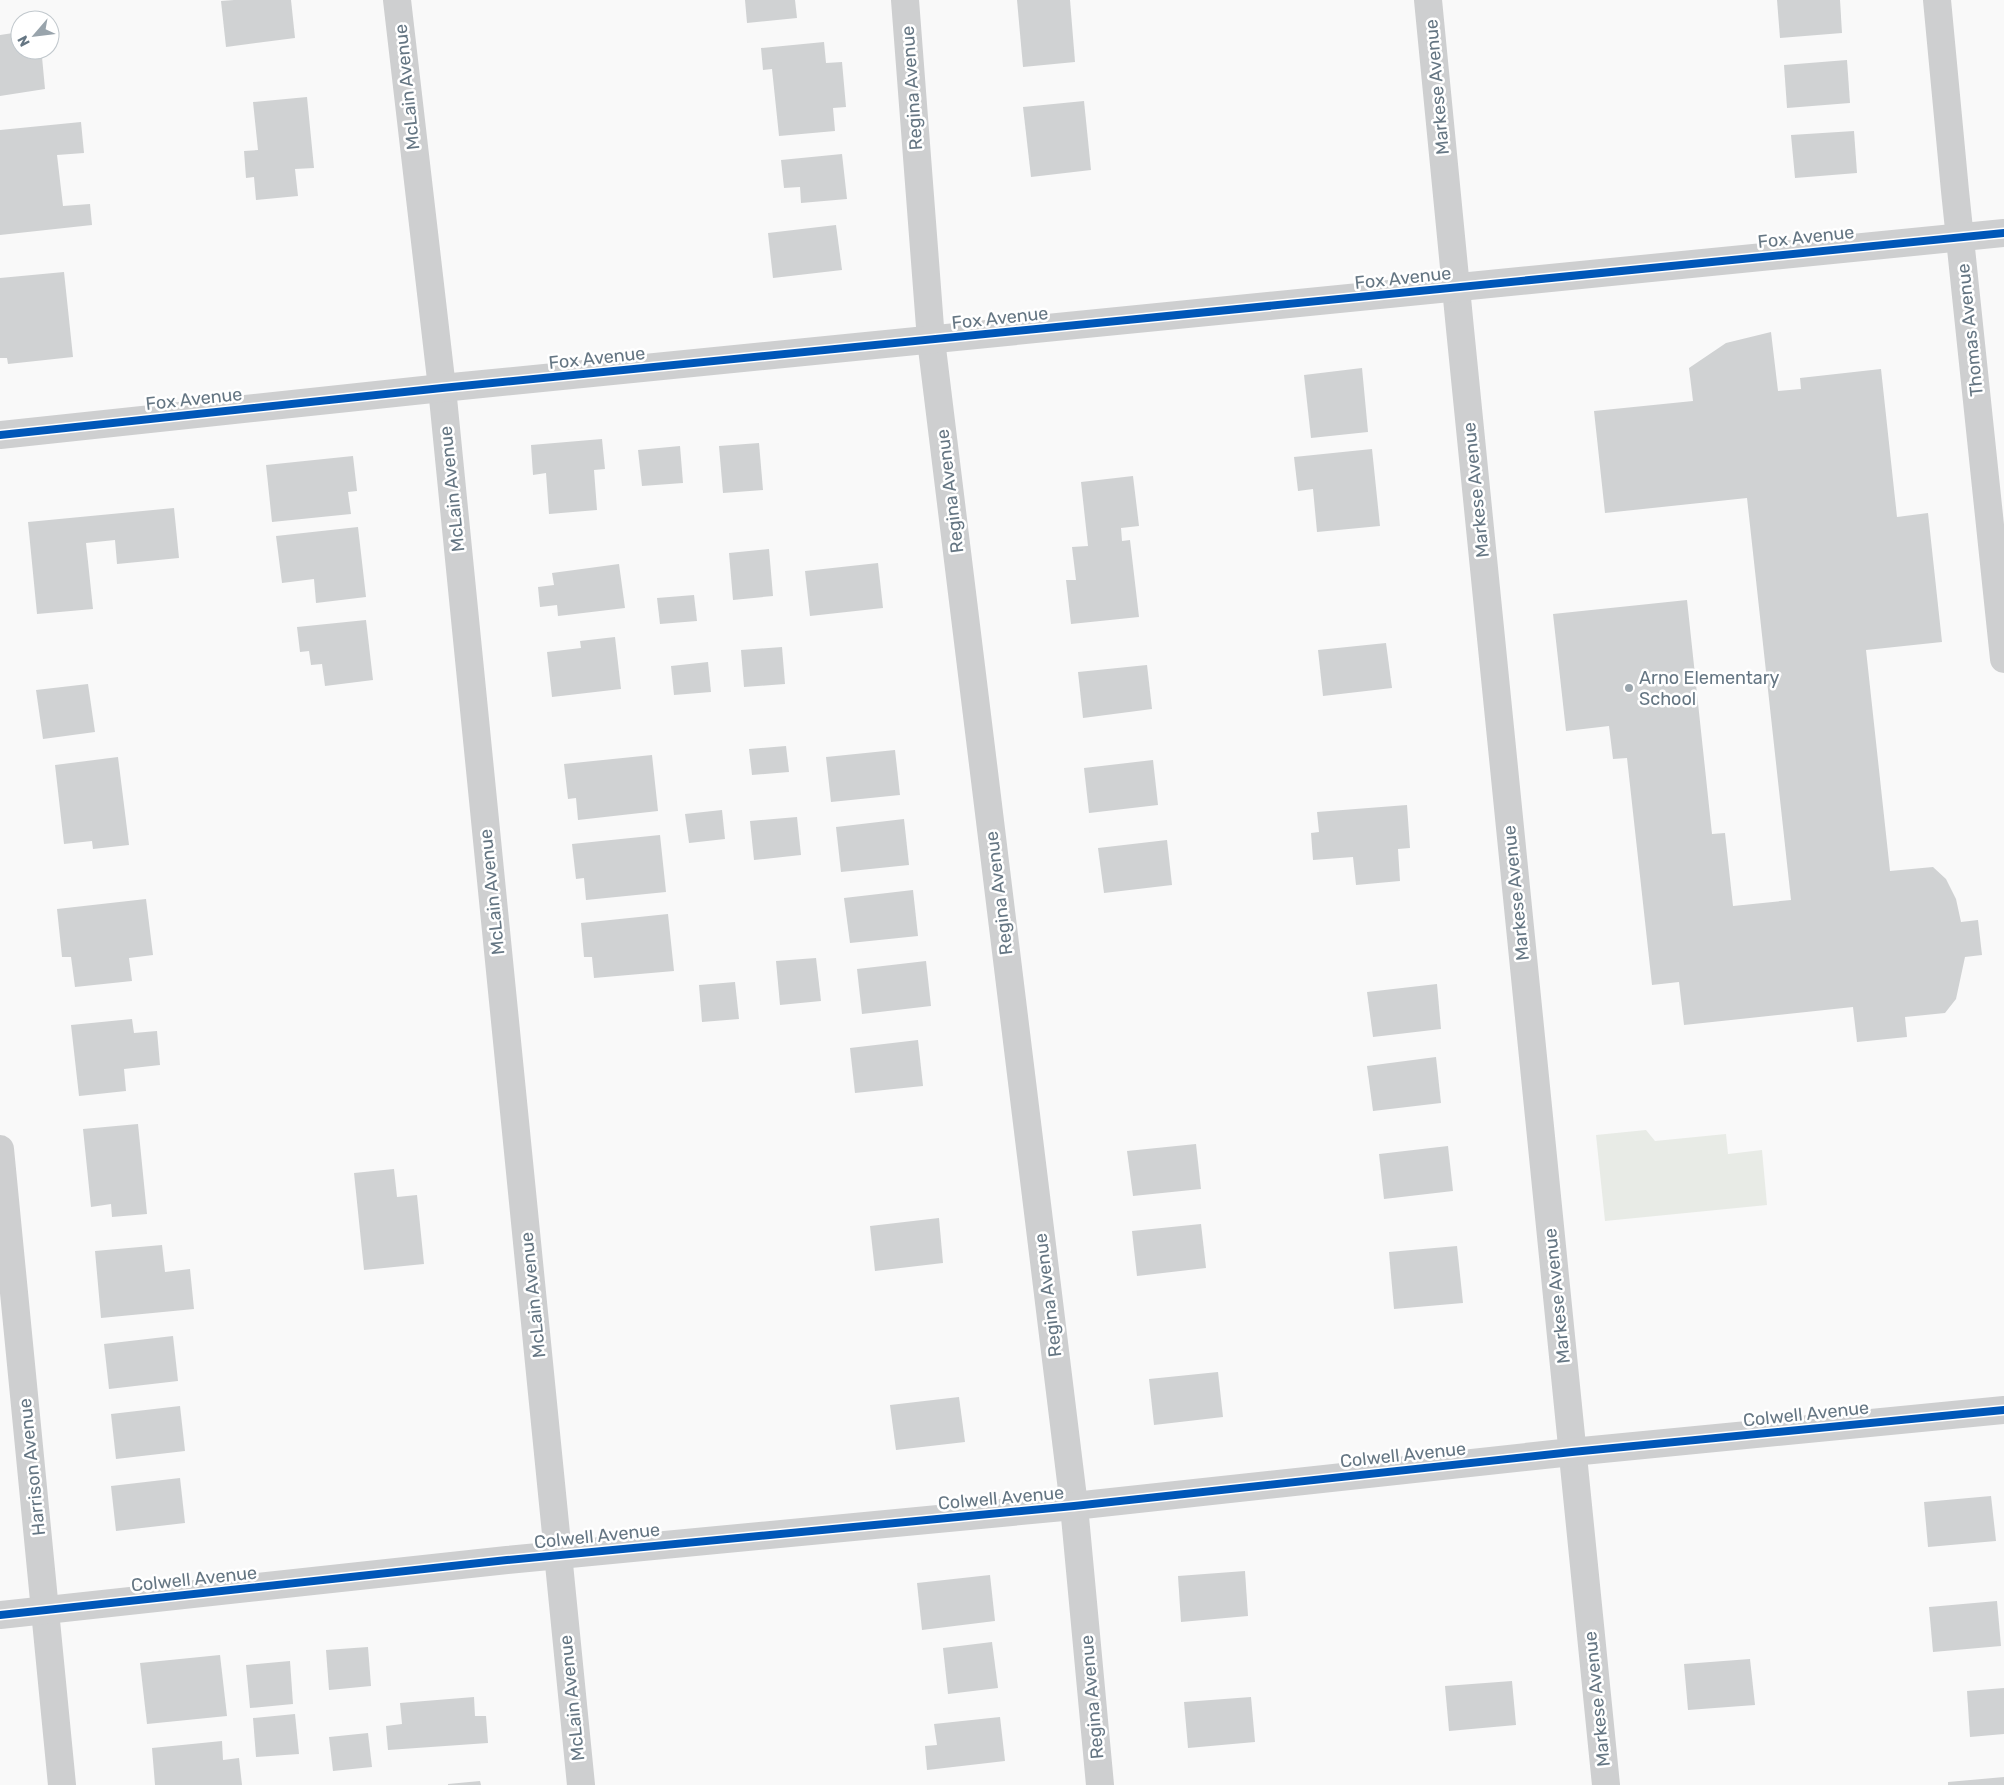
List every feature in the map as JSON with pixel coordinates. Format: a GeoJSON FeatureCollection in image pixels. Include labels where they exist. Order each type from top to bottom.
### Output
{"type":"FeatureCollection","features":[{"type":"Feature","properties":{"kind":"street","name":"McLain Avenue"},"geometry":{"type":"LineString","coordinates":[[397,0],[442,388],[581,1785]]}},
{"type":"Feature","properties":{"kind":"street","name":"Regina Avenue"},"geometry":{"type":"LineString","coordinates":[[905,0],[931,340],[1074,1506],[1100,1785]]}},
{"type":"Feature","properties":{"kind":"street","name":"Markese Avenue"},"geometry":{"type":"LineString","coordinates":[[1428,0],[1606,1785]]}},
{"type":"Feature","properties":{"kind":"street","name":"Thomas Avenue"},"geometry":{"type":"LineString","coordinates":[[1937,0],[2004,659]]}},
{"type":"Feature","properties":{"kind":"street","name":"Fox Avenue"},"geometry":{"type":"LineString","coordinates":[[0,435],[442,388],[2004,233]]}},
{"type":"Feature","properties":{"kind":"street","name":"Harrison Avenue"},"geometry":{"type":"LineString","coordinates":[[0,1148],[62,1785]]}},
{"type":"Feature","properties":{"kind":"street","name":"Colwell Avenue"},"geometry":{"type":"LineString","coordinates":[[0,1615],[559,1555],[1074,1506],[1572,1452],[2004,1410]]}},
{"type":"Feature","properties":{"kind":"shaded area"},"geometry":{"type":"Polygon","coordinates":[[[1646,1130],[1655,1141],[1726,1134],[1728,1154],[1762,1150],[1767,1205],[1605,1221],[1596,1135],[1646,1130]]]}},
{"type":"Feature","properties":{"kind":"building"},"geometry":{"type":"Polygon","coordinates":[[[291,0],[295,38],[226,47],[221,1],[291,0]]]}},
{"type":"Feature","properties":{"kind":"building"},"geometry":{"type":"Polygon","coordinates":[[[745,0],[795,0],[797,18],[747,23],[745,0]]]}},
{"type":"Feature","properties":{"kind":"building"},"geometry":{"type":"Polygon","coordinates":[[[1017,0],[1070,0],[1075,62],[1023,67],[1017,0]]]}},
{"type":"Feature","properties":{"kind":"building"},"geometry":{"type":"Polygon","coordinates":[[[1777,0],[1840,0],[1842,33],[1780,38],[1777,0]]]}},
{"type":"Feature","properties":{"kind":"building"},"geometry":{"type":"Polygon","coordinates":[[[10,34],[10,60],[42,60],[45,89],[0,96],[0,35],[10,34]]]}},
{"type":"Feature","properties":{"kind":"building"},"geometry":{"type":"Polygon","coordinates":[[[824,42],[826,63],[842,62],[846,107],[833,108],[835,131],[779,136],[772,69],[763,70],[761,48],[824,42]]]}},
{"type":"Feature","properties":{"kind":"building"},"geometry":{"type":"Polygon","coordinates":[[[1847,60],[1850,103],[1787,108],[1784,65],[1847,60]]]}},
{"type":"Feature","properties":{"kind":"building"},"geometry":{"type":"Polygon","coordinates":[[[307,97],[314,168],[295,169],[298,196],[256,200],[254,177],[246,178],[244,151],[258,150],[253,102],[307,97]]]}},
{"type":"Feature","properties":{"kind":"building"},"geometry":{"type":"Polygon","coordinates":[[[1084,101],[1091,170],[1031,177],[1023,107],[1084,101]]]}},
{"type":"Feature","properties":{"kind":"building"},"geometry":{"type":"Polygon","coordinates":[[[81,122],[84,153],[57,155],[63,206],[90,204],[92,225],[0,235],[0,130],[81,122]]]}},
{"type":"Feature","properties":{"kind":"building"},"geometry":{"type":"Polygon","coordinates":[[[1854,131],[1857,173],[1795,178],[1791,135],[1854,131]]]}},
{"type":"Feature","properties":{"kind":"building"},"geometry":{"type":"Polygon","coordinates":[[[842,154],[847,199],[801,203],[800,187],[784,188],[781,160],[842,154]]]}},
{"type":"Feature","properties":{"kind":"building"},"geometry":{"type":"Polygon","coordinates":[[[836,225],[842,270],[773,278],[768,233],[836,225]]]}},
{"type":"Feature","properties":{"kind":"building"},"geometry":{"type":"Polygon","coordinates":[[[64,272],[73,357],[8,364],[7,358],[0,358],[0,278],[64,272]]]}},
{"type":"Feature","properties":{"kind":"building","name":"Arno Elementary School"},"geometry":{"type":"Polygon","coordinates":[[[1771,332],[1778,391],[1801,389],[1800,378],[1881,369],[1897,517],[1928,513],[1942,642],[1866,650],[1890,871],[1933,867],[1946,879],[1956,899],[1961,922],[1978,920],[1982,955],[1965,957],[1956,999],[1945,1013],[1905,1017],[1907,1037],[1857,1042],[1853,1007],[1684,1025],[1679,982],[1652,985],[1627,758],[1613,759],[1609,726],[1566,731],[1553,614],[1687,600],[1712,834],[1725,833],[1733,906],[1791,900],[1747,498],[1605,513],[1594,411],[1693,401],[1689,368],[1726,343],[1771,332]]]}},
{"type":"Feature","properties":{"kind":"building"},"geometry":{"type":"Polygon","coordinates":[[[1362,368],[1368,432],[1311,438],[1304,375],[1362,368]]]}},
{"type":"Feature","properties":{"kind":"building"},"geometry":{"type":"Polygon","coordinates":[[[602,439],[605,469],[594,470],[597,510],[549,514],[546,473],[533,475],[531,445],[602,439]]]}},
{"type":"Feature","properties":{"kind":"building"},"geometry":{"type":"Polygon","coordinates":[[[759,443],[763,490],[723,493],[719,446],[759,443]]]}},
{"type":"Feature","properties":{"kind":"building"},"geometry":{"type":"Polygon","coordinates":[[[680,446],[683,483],[642,486],[638,450],[680,446]]]}},
{"type":"Feature","properties":{"kind":"building"},"geometry":{"type":"Polygon","coordinates":[[[1372,449],[1380,526],[1317,532],[1313,489],[1298,491],[1294,457],[1372,449]]]}},
{"type":"Feature","properties":{"kind":"building"},"geometry":{"type":"Polygon","coordinates":[[[353,456],[357,491],[348,492],[351,514],[272,522],[266,465],[353,456]]]}},
{"type":"Feature","properties":{"kind":"building"},"geometry":{"type":"Polygon","coordinates":[[[1133,476],[1139,526],[1121,528],[1122,541],[1130,540],[1139,617],[1071,624],[1066,580],[1076,580],[1072,547],[1088,546],[1081,482],[1133,476]]]}},
{"type":"Feature","properties":{"kind":"building"},"geometry":{"type":"Polygon","coordinates":[[[174,508],[179,558],[117,564],[115,540],[86,543],[93,609],[37,614],[28,522],[174,508]]]}},
{"type":"Feature","properties":{"kind":"building"},"geometry":{"type":"Polygon","coordinates":[[[358,527],[366,597],[316,603],[314,579],[282,583],[276,536],[358,527]]]}},
{"type":"Feature","properties":{"kind":"building"},"geometry":{"type":"Polygon","coordinates":[[[769,549],[773,596],[733,600],[729,553],[769,549]]]}},
{"type":"Feature","properties":{"kind":"building"},"geometry":{"type":"Polygon","coordinates":[[[878,563],[883,608],[810,616],[805,571],[878,563]]]}},
{"type":"Feature","properties":{"kind":"building"},"geometry":{"type":"Polygon","coordinates":[[[619,564],[625,608],[558,616],[557,605],[540,607],[538,587],[554,585],[552,573],[619,564]]]}},
{"type":"Feature","properties":{"kind":"building"},"geometry":{"type":"Polygon","coordinates":[[[694,595],[697,621],[660,624],[657,598],[694,595]]]}},
{"type":"Feature","properties":{"kind":"building"},"geometry":{"type":"Polygon","coordinates":[[[366,620],[373,680],[325,686],[322,664],[311,665],[309,651],[300,652],[297,627],[366,620]]]}},
{"type":"Feature","properties":{"kind":"building"},"geometry":{"type":"Polygon","coordinates":[[[615,637],[621,689],[552,697],[547,652],[581,648],[580,641],[615,637]]]}},
{"type":"Feature","properties":{"kind":"building"},"geometry":{"type":"Polygon","coordinates":[[[1386,643],[1392,688],[1323,696],[1318,650],[1386,643]]]}},
{"type":"Feature","properties":{"kind":"building"},"geometry":{"type":"Polygon","coordinates":[[[782,647],[785,684],[744,687],[741,650],[782,647]]]}},
{"type":"Feature","properties":{"kind":"building"},"geometry":{"type":"Polygon","coordinates":[[[708,662],[711,692],[674,695],[671,666],[708,662]]]}},
{"type":"Feature","properties":{"kind":"building"},"geometry":{"type":"Polygon","coordinates":[[[1147,665],[1152,709],[1083,718],[1078,672],[1147,665]]]}},
{"type":"Feature","properties":{"kind":"building"},"geometry":{"type":"Polygon","coordinates":[[[88,684],[95,732],[43,739],[36,690],[88,684]]]}},
{"type":"Feature","properties":{"kind":"building"},"geometry":{"type":"Polygon","coordinates":[[[786,746],[789,772],[752,775],[749,749],[786,746]]]}},
{"type":"Feature","properties":{"kind":"building"},"geometry":{"type":"Polygon","coordinates":[[[895,750],[900,795],[831,802],[826,757],[895,750]]]}},
{"type":"Feature","properties":{"kind":"building"},"geometry":{"type":"Polygon","coordinates":[[[652,755],[658,811],[578,820],[576,798],[568,799],[564,764],[652,755]]]}},
{"type":"Feature","properties":{"kind":"building"},"geometry":{"type":"Polygon","coordinates":[[[118,757],[129,845],[93,849],[92,841],[64,844],[55,765],[118,757]]]}},
{"type":"Feature","properties":{"kind":"building"},"geometry":{"type":"Polygon","coordinates":[[[1153,760],[1158,805],[1089,813],[1084,768],[1153,760]]]}},
{"type":"Feature","properties":{"kind":"building"},"geometry":{"type":"Polygon","coordinates":[[[1407,805],[1410,848],[1398,849],[1400,881],[1356,885],[1353,857],[1313,860],[1311,833],[1319,832],[1317,812],[1407,805]]]}},
{"type":"Feature","properties":{"kind":"building"},"geometry":{"type":"Polygon","coordinates":[[[722,810],[725,839],[689,843],[685,814],[722,810]]]}},
{"type":"Feature","properties":{"kind":"building"},"geometry":{"type":"Polygon","coordinates":[[[797,817],[801,855],[754,860],[750,821],[797,817]]]}},
{"type":"Feature","properties":{"kind":"building"},"geometry":{"type":"Polygon","coordinates":[[[904,819],[909,865],[841,872],[836,827],[904,819]]]}},
{"type":"Feature","properties":{"kind":"building"},"geometry":{"type":"Polygon","coordinates":[[[660,835],[666,892],[586,900],[584,878],[576,879],[572,844],[660,835]]]}},
{"type":"Feature","properties":{"kind":"building"},"geometry":{"type":"Polygon","coordinates":[[[1167,840],[1172,885],[1104,893],[1098,848],[1167,840]]]}},
{"type":"Feature","properties":{"kind":"building"},"geometry":{"type":"Polygon","coordinates":[[[913,890],[918,936],[850,943],[844,898],[913,890]]]}},
{"type":"Feature","properties":{"kind":"building"},"geometry":{"type":"Polygon","coordinates":[[[146,899],[153,955],[129,958],[132,981],[75,987],[71,957],[62,957],[57,909],[146,899]]]}},
{"type":"Feature","properties":{"kind":"building"},"geometry":{"type":"Polygon","coordinates":[[[668,914],[674,971],[594,978],[592,957],[584,957],[581,923],[668,914]]]}},
{"type":"Feature","properties":{"kind":"building"},"geometry":{"type":"Polygon","coordinates":[[[816,958],[821,1001],[780,1005],[776,961],[816,958]]]}},
{"type":"Feature","properties":{"kind":"building"},"geometry":{"type":"Polygon","coordinates":[[[926,961],[931,1006],[862,1014],[857,969],[926,961]]]}},
{"type":"Feature","properties":{"kind":"building"},"geometry":{"type":"Polygon","coordinates":[[[735,982],[739,1019],[702,1022],[699,985],[735,982]]]}},
{"type":"Feature","properties":{"kind":"building"},"geometry":{"type":"Polygon","coordinates":[[[1437,984],[1441,1029],[1373,1037],[1367,992],[1437,984]]]}},
{"type":"Feature","properties":{"kind":"building"},"geometry":{"type":"Polygon","coordinates":[[[132,1019],[134,1033],[157,1031],[160,1065],[124,1069],[126,1091],[79,1096],[71,1025],[132,1019]]]}},
{"type":"Feature","properties":{"kind":"building"},"geometry":{"type":"Polygon","coordinates":[[[918,1040],[923,1086],[855,1093],[850,1048],[918,1040]]]}},
{"type":"Feature","properties":{"kind":"building"},"geometry":{"type":"Polygon","coordinates":[[[1436,1057],[1441,1103],[1373,1111],[1367,1066],[1436,1057]]]}},
{"type":"Feature","properties":{"kind":"building"},"geometry":{"type":"Polygon","coordinates":[[[138,1124],[147,1214],[112,1217],[111,1204],[91,1207],[83,1129],[138,1124]]]}},
{"type":"Feature","properties":{"kind":"building"},"geometry":{"type":"Polygon","coordinates":[[[1196,1144],[1201,1189],[1133,1196],[1127,1151],[1196,1144]]]}},
{"type":"Feature","properties":{"kind":"building"},"geometry":{"type":"Polygon","coordinates":[[[1448,1146],[1453,1191],[1384,1199],[1379,1154],[1448,1146]]]}},
{"type":"Feature","properties":{"kind":"building"},"geometry":{"type":"Polygon","coordinates":[[[394,1169],[397,1197],[417,1195],[424,1264],[364,1270],[354,1173],[394,1169]]]}},
{"type":"Feature","properties":{"kind":"building"},"geometry":{"type":"Polygon","coordinates":[[[939,1218],[943,1263],[875,1271],[870,1226],[939,1218]]]}},
{"type":"Feature","properties":{"kind":"building"},"geometry":{"type":"Polygon","coordinates":[[[1201,1224],[1206,1268],[1137,1276],[1132,1231],[1201,1224]]]}},
{"type":"Feature","properties":{"kind":"building"},"geometry":{"type":"Polygon","coordinates":[[[162,1245],[165,1272],[190,1269],[194,1309],[101,1318],[95,1251],[162,1245]]]}},
{"type":"Feature","properties":{"kind":"building"},"geometry":{"type":"Polygon","coordinates":[[[1457,1246],[1463,1303],[1394,1309],[1389,1252],[1457,1246]]]}},
{"type":"Feature","properties":{"kind":"building"},"geometry":{"type":"Polygon","coordinates":[[[173,1336],[178,1381],[109,1389],[104,1344],[173,1336]]]}},
{"type":"Feature","properties":{"kind":"building"},"geometry":{"type":"Polygon","coordinates":[[[1218,1372],[1223,1417],[1154,1425],[1149,1379],[1218,1372]]]}},
{"type":"Feature","properties":{"kind":"building"},"geometry":{"type":"Polygon","coordinates":[[[959,1397],[965,1442],[896,1450],[890,1405],[959,1397]]]}},
{"type":"Feature","properties":{"kind":"building"},"geometry":{"type":"Polygon","coordinates":[[[180,1406],[185,1451],[116,1459],[111,1414],[180,1406]]]}},
{"type":"Feature","properties":{"kind":"building"},"geometry":{"type":"Polygon","coordinates":[[[180,1478],[185,1523],[116,1531],[111,1486],[180,1478]]]}},
{"type":"Feature","properties":{"kind":"building"},"geometry":{"type":"Polygon","coordinates":[[[1991,1496],[1996,1541],[1928,1547],[1924,1502],[1991,1496]]]}},
{"type":"Feature","properties":{"kind":"building"},"geometry":{"type":"Polygon","coordinates":[[[1245,1571],[1248,1616],[1181,1622],[1178,1576],[1245,1571]]]}},
{"type":"Feature","properties":{"kind":"building"},"geometry":{"type":"Polygon","coordinates":[[[990,1575],[995,1621],[922,1630],[917,1583],[990,1575]]]}},
{"type":"Feature","properties":{"kind":"building"},"geometry":{"type":"Polygon","coordinates":[[[1997,1601],[2001,1646],[1933,1652],[1929,1607],[1997,1601]]]}},
{"type":"Feature","properties":{"kind":"building"},"geometry":{"type":"Polygon","coordinates":[[[992,1642],[998,1688],[948,1694],[943,1648],[992,1642]]]}},
{"type":"Feature","properties":{"kind":"building"},"geometry":{"type":"Polygon","coordinates":[[[368,1647],[371,1686],[329,1690],[326,1650],[368,1647]]]}},
{"type":"Feature","properties":{"kind":"building"},"geometry":{"type":"Polygon","coordinates":[[[220,1655],[227,1716],[147,1724],[140,1663],[220,1655]]]}},
{"type":"Feature","properties":{"kind":"building"},"geometry":{"type":"Polygon","coordinates":[[[1750,1659],[1755,1705],[1688,1710],[1684,1664],[1750,1659]]]}},
{"type":"Feature","properties":{"kind":"building"},"geometry":{"type":"Polygon","coordinates":[[[290,1661],[293,1704],[250,1708],[246,1665],[290,1661]]]}},
{"type":"Feature","properties":{"kind":"building"},"geometry":{"type":"Polygon","coordinates":[[[1512,1681],[1516,1725],[1449,1731],[1445,1686],[1512,1681]]]}},
{"type":"Feature","properties":{"kind":"building"},"geometry":{"type":"Polygon","coordinates":[[[2004,1688],[2004,1734],[1970,1737],[1967,1691],[2004,1688]]]}},
{"type":"Feature","properties":{"kind":"building"},"geometry":{"type":"Polygon","coordinates":[[[474,1697],[475,1716],[486,1716],[488,1743],[388,1750],[386,1726],[402,1724],[400,1703],[474,1697]]]}},
{"type":"Feature","properties":{"kind":"building"},"geometry":{"type":"Polygon","coordinates":[[[1251,1697],[1255,1742],[1188,1748],[1184,1702],[1251,1697]]]}},
{"type":"Feature","properties":{"kind":"building"},"geometry":{"type":"Polygon","coordinates":[[[295,1714],[299,1754],[256,1757],[253,1718],[295,1714]]]}},
{"type":"Feature","properties":{"kind":"building"},"geometry":{"type":"Polygon","coordinates":[[[1000,1717],[1005,1761],[927,1770],[925,1746],[937,1745],[934,1724],[1000,1717]]]}},
{"type":"Feature","properties":{"kind":"building"},"geometry":{"type":"Polygon","coordinates":[[[368,1733],[372,1767],[333,1771],[329,1737],[368,1733]]]}},
{"type":"Feature","properties":{"kind":"building"},"geometry":{"type":"Polygon","coordinates":[[[222,1741],[223,1760],[239,1758],[242,1785],[155,1785],[152,1748],[222,1741]]]}},
{"type":"Feature","properties":{"kind":"building"},"geometry":{"type":"Polygon","coordinates":[[[2004,1777],[2004,1785],[1948,1785],[1948,1782],[2004,1777]]]}},
{"type":"Feature","properties":{"kind":"building"},"geometry":{"type":"Polygon","coordinates":[[[480,1781],[481,1785],[448,1785],[448,1784],[480,1781]]]}},
{"type":"Feature","properties":{"kind":"cycle path"},"geometry":{"type":"LineString","coordinates":[[0,435],[442,388],[2004,233]]}},
{"type":"Feature","properties":{"kind":"cycle path"},"geometry":{"type":"LineString","coordinates":[[0,1615],[507,1560],[1074,1506],[1572,1452],[2004,1410]]}},
{"type":"Feature","properties":{"kind":"place","name":"Arno Elementary School"},"geometry":{"type":"Point","coordinates":[1629,688]}}]}
